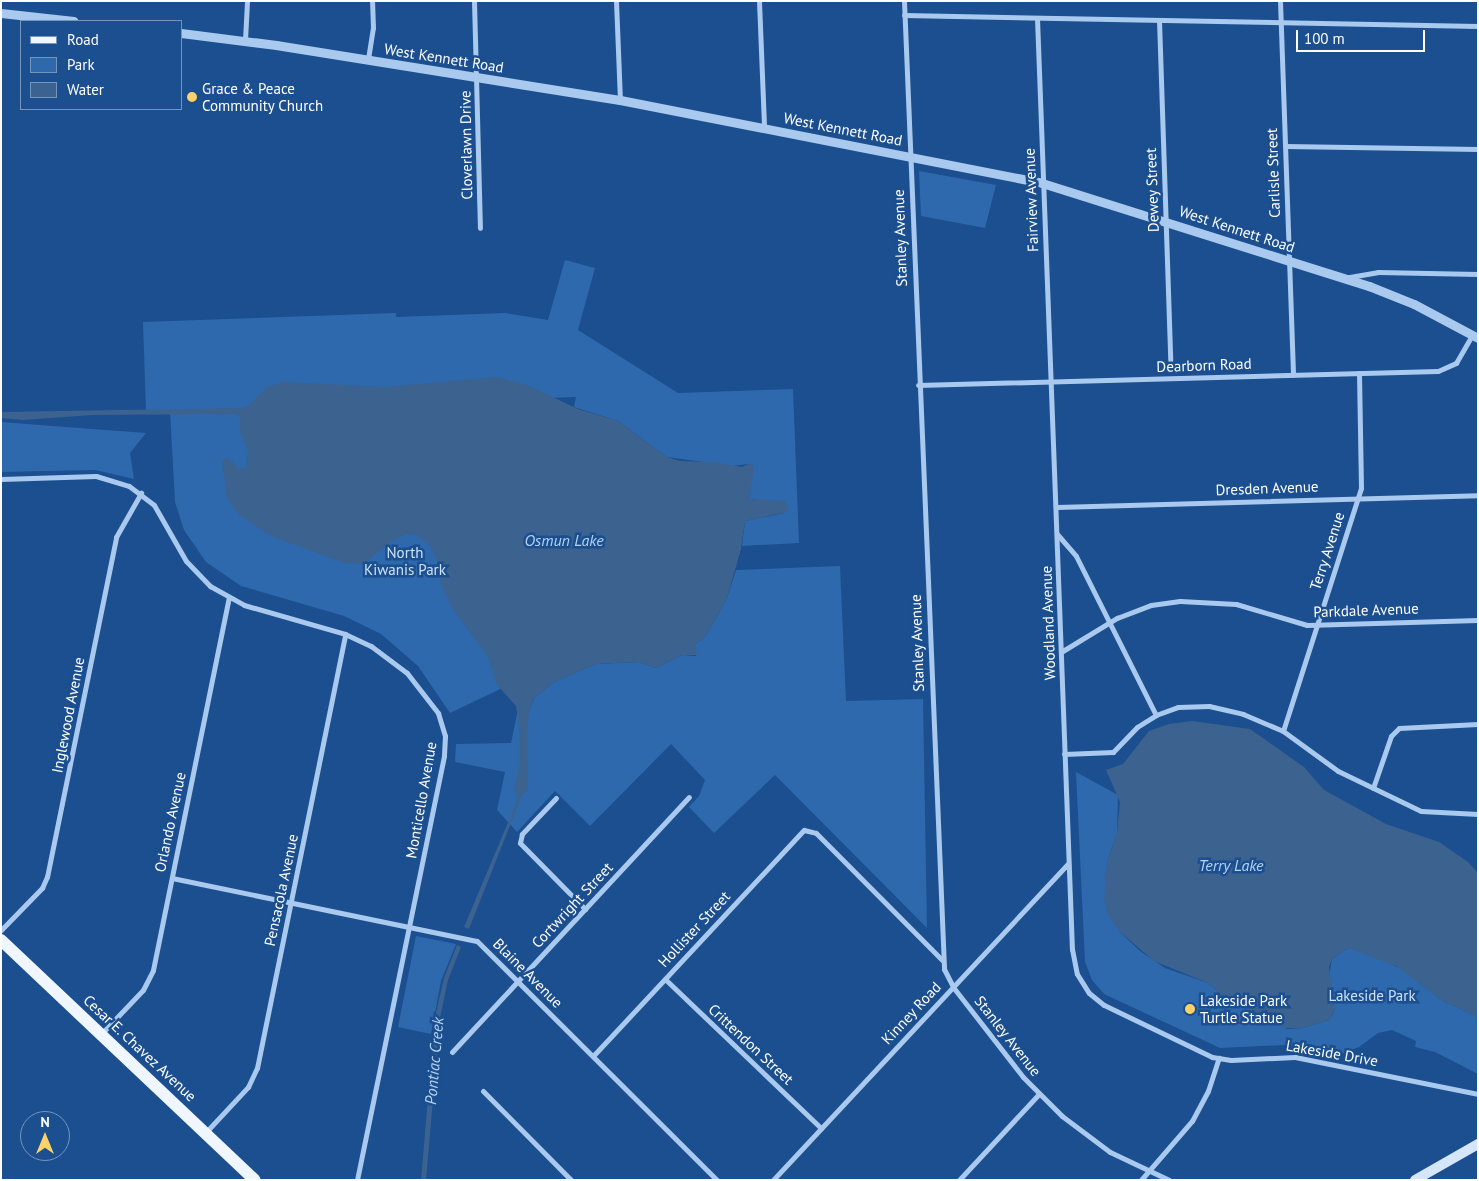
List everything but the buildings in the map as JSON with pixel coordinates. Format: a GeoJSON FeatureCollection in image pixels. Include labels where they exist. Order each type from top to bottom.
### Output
{"type":"FeatureCollection","features":[{"type":"Feature","properties":{"kind":"main road","name":"Cesar E. Chavez Avenue"},"geometry":{"type":"LineString","coordinates":[[3,945],[102,1033],[255,1180]]}},
{"type":"Feature","properties":{"kind":"main road"},"geometry":{"type":"LineString","coordinates":[[1414,1180],[1478,1144]]}},
{"type":"Feature","properties":{"kind":"street"},"geometry":{"type":"LineString","coordinates":[[245,40],[247,1]]}},
{"type":"Feature","properties":{"kind":"street"},"geometry":{"type":"LineString","coordinates":[[368,59],[373,28],[372,1]]}},
{"type":"Feature","properties":{"kind":"street","name":"Cloverlawn Drive"},"geometry":{"type":"LineString","coordinates":[[474,1],[480,228]]}},
{"type":"Feature","properties":{"kind":"street"},"geometry":{"type":"LineString","coordinates":[[616,1],[620,100]]}},
{"type":"Feature","properties":{"kind":"street"},"geometry":{"type":"LineString","coordinates":[[759,1],[764,128]]}},
{"type":"Feature","properties":{"kind":"street","name":"Stanley Avenue"},"geometry":{"type":"LineString","coordinates":[[904,1],[918,385],[943,961],[953,987],[1039,1094],[1090,1138],[1169,1180]]}},
{"type":"Feature","properties":{"kind":"street","name":"Carlisle Street"},"geometry":{"type":"LineString","coordinates":[[1280,1],[1292,375]]}},
{"type":"Feature","properties":{"kind":"street"},"geometry":{"type":"LineString","coordinates":[[1,13],[65,20]]}},
{"type":"Feature","properties":{"kind":"street"},"geometry":{"type":"LineString","coordinates":[[904,15],[1478,26]]}},
{"type":"Feature","properties":{"kind":"street","name":"Fairview Avenue"},"geometry":{"type":"LineString","coordinates":[[1037,18],[1051,382]]}},
{"type":"Feature","properties":{"kind":"street","name":"Dewey Street"},"geometry":{"type":"LineString","coordinates":[[1159,20],[1170,360]]}},
{"type":"Feature","properties":{"kind":"street","name":"West Kennett Road"},"geometry":{"type":"LineString","coordinates":[[182,33],[245,40],[620,100],[1042,183],[1166,220],[1344,278],[1399,298],[1475,336]]}},
{"type":"Feature","properties":{"kind":"street"},"geometry":{"type":"LineString","coordinates":[[1285,146],[1478,149]]}},
{"type":"Feature","properties":{"kind":"street"},"geometry":{"type":"LineString","coordinates":[[1344,278],[1378,272],[1478,274]]}},
{"type":"Feature","properties":{"kind":"street","name":"Dearborn Road"},"geometry":{"type":"LineString","coordinates":[[918,385],[1444,370],[1458,360],[1475,336]]}},
{"type":"Feature","properties":{"kind":"street","name":"Terry Avenue"},"geometry":{"type":"LineString","coordinates":[[1283,731],[1361,488],[1358,373]]}},
{"type":"Feature","properties":{"kind":"street","name":"Woodland Avenue"},"geometry":{"type":"LineString","coordinates":[[1051,382],[1068,864]]}},
{"type":"Feature","properties":{"kind":"street","name":"Monticello Avenue"},"geometry":{"type":"LineString","coordinates":[[1,479],[96,476],[118,481],[141,493],[159,512],[192,568],[229,598],[345,634],[380,651],[407,673],[438,714],[445,736],[444,756],[356,1180]]}},
{"type":"Feature","properties":{"kind":"street","name":"Inglewood Avenue"},"geometry":{"type":"LineString","coordinates":[[1,930],[42,888],[48,877],[116,537],[141,493]]}},
{"type":"Feature","properties":{"kind":"street","name":"Dresden Avenue"},"geometry":{"type":"LineString","coordinates":[[1056,507],[1478,495]]}},
{"type":"Feature","properties":{"kind":"street"},"geometry":{"type":"LineString","coordinates":[[1057,534],[1076,556],[1156,715]]}},
{"type":"Feature","properties":{"kind":"street","name":"Orlando Avenue"},"geometry":{"type":"LineString","coordinates":[[102,1033],[149,980],[172,878],[229,598]]}},
{"type":"Feature","properties":{"kind":"street","name":"Parkdale Avenue"},"geometry":{"type":"LineString","coordinates":[[1061,652],[1109,621],[1151,605],[1196,600],[1236,604],[1307,626],[1478,620]]}},
{"type":"Feature","properties":{"kind":"street","name":"Pensacola Avenue"},"geometry":{"type":"LineString","coordinates":[[206,1132],[248,1087],[256,1074],[345,634]]}},
{"type":"Feature","properties":{"kind":"street"},"geometry":{"type":"LineString","coordinates":[[1064,754],[1113,752],[1137,728],[1156,715],[1178,707],[1209,706],[1243,714],[1283,731],[1333,768],[1425,813],[1478,814]]}},
{"type":"Feature","properties":{"kind":"street"},"geometry":{"type":"LineString","coordinates":[[1373,788],[1391,736],[1399,728],[1478,724]]}},
{"type":"Feature","properties":{"kind":"street","name":"Cortwright Street"},"geometry":{"type":"LineString","coordinates":[[452,1052],[689,796]]}},
{"type":"Feature","properties":{"kind":"street"},"geometry":{"type":"LineString","coordinates":[[556,798],[522,834],[519,841],[522,848],[585,909]]}},
{"type":"Feature","properties":{"kind":"street","name":"Hollister Street"},"geometry":{"type":"LineString","coordinates":[[594,1056],[800,833],[808,830],[816,833],[943,961]]}},
{"type":"Feature","properties":{"kind":"street","name":"Kinney Road"},"geometry":{"type":"LineString","coordinates":[[773,1180],[1068,864]]}},
{"type":"Feature","properties":{"kind":"street","name":"Lakeside Drive"},"geometry":{"type":"LineString","coordinates":[[1068,864],[1073,960],[1086,989],[1108,1007],[1219,1058],[1295,1057],[1478,1094]]}},
{"type":"Feature","properties":{"kind":"street","name":"Blaine Avenue"},"geometry":{"type":"LineString","coordinates":[[172,878],[474,940],[518,980],[717,1180]]}},
{"type":"Feature","properties":{"kind":"street","name":"Crittendon Street"},"geometry":{"type":"LineString","coordinates":[[665,979],[821,1128]]}},
{"type":"Feature","properties":{"kind":"street"},"geometry":{"type":"LineString","coordinates":[[1141,1180],[1195,1116],[1219,1058]]}},
{"type":"Feature","properties":{"kind":"street"},"geometry":{"type":"LineString","coordinates":[[483,1091],[570,1180]]}},
{"type":"Feature","properties":{"kind":"street"},"geometry":{"type":"LineString","coordinates":[[959,1180],[1039,1094]]}},
{"type":"Feature","properties":{"kind":"green space"},"geometry":{"type":"Polygon","coordinates":[[[919,171],[996,185],[985,228],[921,216],[919,171]]]}},
{"type":"Feature","properties":{"kind":"green space","name":"North Kiwanis Park"},"geometry":{"type":"Polygon","coordinates":[[[565,260],[595,268],[578,330],[678,393],[793,389],[799,543],[742,546],[745,521],[784,513],[769,501],[749,499],[752,470],[749,464],[732,466],[667,457],[618,421],[574,407],[576,397],[302,407],[450,483],[524,678],[450,713],[418,666],[381,634],[344,616],[241,586],[206,562],[184,530],[175,502],[170,411],[146,412],[143,322],[396,313],[396,317],[505,313],[548,320],[565,260]]]}},
{"type":"Feature","properties":{"kind":"green space"},"geometry":{"type":"Polygon","coordinates":[[[1,422],[146,433],[130,453],[134,479],[95,470],[1,472],[1,422]]]}},
{"type":"Feature","properties":{"kind":"green space"},"geometry":{"type":"Polygon","coordinates":[[[840,566],[846,701],[923,699],[927,928],[775,775],[714,833],[689,807],[699,796],[705,780],[671,744],[590,826],[555,791],[517,832],[497,810],[505,772],[455,762],[456,744],[511,743],[517,714],[529,711],[534,698],[554,682],[596,664],[639,662],[656,668],[682,655],[696,656],[695,645],[707,634],[727,598],[736,570],[840,566]]]}},
{"type":"Feature","properties":{"kind":"green space","name":"Lakeside Park"},"geometry":{"type":"Polygon","coordinates":[[[1076,772],[1118,795],[1117,833],[1107,862],[1107,911],[1119,931],[1140,951],[1165,968],[1208,983],[1227,999],[1247,1008],[1254,1016],[1272,1020],[1287,1029],[1303,1028],[1329,1020],[1334,1012],[1329,977],[1332,959],[1348,948],[1374,955],[1401,969],[1443,1001],[1478,1017],[1478,1074],[1435,1052],[1415,1047],[1416,1041],[1392,1030],[1378,1033],[1359,1047],[1343,1053],[1284,1045],[1220,1048],[1104,994],[1092,980],[1085,962],[1076,772]]]}},
{"type":"Feature","properties":{"kind":"green space"},"geometry":{"type":"Polygon","coordinates":[[[416,936],[456,944],[441,981],[431,1034],[398,1027],[416,936]]]}},
{"type":"Feature","properties":{"kind":"water","name":"Osmun Lake"},"geometry":{"type":"Polygon","coordinates":[[[496,377],[527,385],[578,409],[618,421],[667,457],[680,461],[712,462],[742,467],[751,463],[754,468],[749,499],[786,501],[787,512],[745,521],[741,549],[727,598],[707,634],[695,645],[698,655],[682,655],[656,668],[639,662],[596,664],[554,682],[534,698],[529,711],[527,734],[528,790],[522,795],[469,929],[464,927],[518,795],[514,787],[520,765],[519,725],[516,706],[497,685],[488,657],[454,611],[442,587],[436,558],[430,546],[417,535],[406,534],[391,542],[363,564],[345,563],[271,536],[238,514],[227,497],[222,461],[227,457],[239,468],[246,468],[248,450],[240,432],[240,417],[235,414],[93,415],[22,420],[1,418],[1,412],[241,408],[248,406],[267,387],[283,382],[385,387],[496,377]]]}},
{"type":"Feature","properties":{"kind":"water","name":"Terry Lake"},"geometry":{"type":"Polygon","coordinates":[[[1192,721],[1250,729],[1304,767],[1324,790],[1386,824],[1439,842],[1468,862],[1478,873],[1478,1017],[1443,1001],[1396,966],[1348,948],[1332,959],[1329,967],[1335,1010],[1329,1020],[1303,1028],[1285,1028],[1272,1021],[1255,1018],[1247,1008],[1227,999],[1208,983],[1154,961],[1119,931],[1108,914],[1104,899],[1107,862],[1117,833],[1120,802],[1106,770],[1123,764],[1149,731],[1169,724],[1192,721]]]}},
{"type":"Feature","properties":{"kind":"water","name":"Pontiac Creek"},"geometry":{"type":"Polygon","coordinates":[[[457,945],[461,947],[448,980],[440,1018],[426,1180],[421,1180],[435,1017],[444,978],[457,945]]]}},
{"type":"Feature","properties":{"kind":"place","name":"Grace & Peace Community Church"},"geometry":{"type":"Point","coordinates":[192,97]}},
{"type":"Feature","properties":{"kind":"place","name":"Lakeside Park Turtle Statue"},"geometry":{"type":"Point","coordinates":[1190,1009]}}]}
